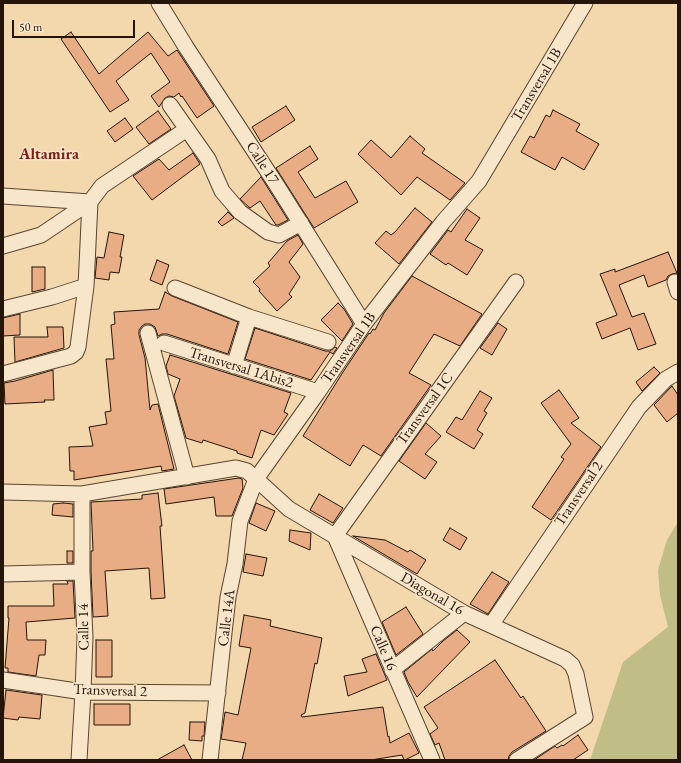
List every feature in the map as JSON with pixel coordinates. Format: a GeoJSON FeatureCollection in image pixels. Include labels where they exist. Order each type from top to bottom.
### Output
{"type":"FeatureCollection","features":[{"type":"Feature","properties":{"kind":"street","name":"Calle 17"},"geometry":{"type":"LineString","coordinates":[[159,3],[301,223],[364,324]]}},
{"type":"Feature","properties":{"kind":"street","name":"Transversal 1B"},"geometry":{"type":"LineString","coordinates":[[256,479],[364,324],[443,222],[479,181],[586,3]]}},
{"type":"Feature","properties":{"kind":"street"},"geometry":{"type":"LineString","coordinates":[[170,105],[208,159],[222,191],[240,212],[268,232],[279,234],[301,223]]}},
{"type":"Feature","properties":{"kind":"street"},"geometry":{"type":"LineString","coordinates":[[3,246],[41,235],[90,202],[102,186],[187,129]]}},
{"type":"Feature","properties":{"kind":"street"},"geometry":{"type":"LineString","coordinates":[[3,196],[90,202]]}},
{"type":"Feature","properties":{"kind":"street"},"geometry":{"type":"LineString","coordinates":[[3,374],[72,356],[76,352],[78,347],[86,286],[90,202]]}},
{"type":"Feature","properties":{"kind":"street","name":"Transversal 1C"},"geometry":{"type":"LineString","coordinates":[[335,536],[516,282]]}},
{"type":"Feature","properties":{"kind":"street"},"geometry":{"type":"LineString","coordinates":[[3,309],[52,297],[86,286]]}},
{"type":"Feature","properties":{"kind":"street"},"geometry":{"type":"LineString","coordinates":[[175,288],[249,317],[328,342]]}},
{"type":"Feature","properties":{"kind":"street"},"geometry":{"type":"LineString","coordinates":[[234,366],[249,317]]}},
{"type":"Feature","properties":{"kind":"street"},"geometry":{"type":"LineString","coordinates":[[148,333],[187,477]]}},
{"type":"Feature","properties":{"kind":"street","name":"Transversal 1Abis2"},"geometry":{"type":"LineString","coordinates":[[164,343],[318,392]]}},
{"type":"Feature","properties":{"kind":"street","name":"Transversal 2"},"geometry":{"type":"LineString","coordinates":[[491,625],[639,407],[666,379],[678,372]]}},
{"type":"Feature","properties":{"kind":"street"},"geometry":{"type":"LineString","coordinates":[[3,492],[82,494],[236,468],[246,471],[256,479]]}},
{"type":"Feature","properties":{"kind":"street","name":"Diagonal 16"},"geometry":{"type":"LineString","coordinates":[[256,479],[289,509],[464,613],[565,659],[572,665],[576,674],[585,717],[517,760]]}},
{"type":"Feature","properties":{"kind":"street","name":"Calle 14A"},"geometry":{"type":"LineString","coordinates":[[210,760],[228,597],[235,564],[240,521],[256,479]]}},
{"type":"Feature","properties":{"kind":"street","name":"Calle 14"},"geometry":{"type":"LineString","coordinates":[[79,760],[85,637],[82,572],[82,494]]}},
{"type":"Feature","properties":{"kind":"street","name":"Calle 16"},"geometry":{"type":"LineString","coordinates":[[335,536],[432,760]]}},
{"type":"Feature","properties":{"kind":"street"},"geometry":{"type":"LineString","coordinates":[[3,574],[82,572]]}},
{"type":"Feature","properties":{"kind":"street"},"geometry":{"type":"LineString","coordinates":[[392,670],[464,613]]}},
{"type":"Feature","properties":{"kind":"street","name":"Transversal 2"},"geometry":{"type":"LineString","coordinates":[[3,680],[83,692],[218,694]]}},
{"type":"Feature","properties":{"kind":"shaded area"},"geometry":{"type":"Polygon","coordinates":[[[678,522],[678,760],[590,760],[623,662],[668,627],[660,595],[658,570],[667,540],[678,522]]]}},
{"type":"Feature","properties":{"kind":"building"},"geometry":{"type":"Polygon","coordinates":[[[71,32],[99,74],[148,32],[168,56],[177,50],[214,106],[197,118],[179,93],[174,97],[169,96],[165,98],[159,107],[151,96],[170,82],[151,53],[116,81],[129,100],[110,112],[61,39],[71,32]]]}},
{"type":"Feature","properties":{"kind":"building"},"geometry":{"type":"Polygon","coordinates":[[[286,106],[295,120],[261,142],[252,127],[286,106]]]}},
{"type":"Feature","properties":{"kind":"building"},"geometry":{"type":"Polygon","coordinates":[[[553,110],[580,124],[576,131],[599,144],[584,170],[562,157],[555,170],[521,152],[530,136],[534,138],[546,115],[550,117],[553,110]]]}},
{"type":"Feature","properties":{"kind":"building"},"geometry":{"type":"Polygon","coordinates":[[[158,111],[171,129],[149,144],[136,127],[158,111]]]}},
{"type":"Feature","properties":{"kind":"building"},"geometry":{"type":"Polygon","coordinates":[[[125,118],[133,129],[115,142],[107,131],[125,118]]]}},
{"type":"Feature","properties":{"kind":"building"},"geometry":{"type":"Polygon","coordinates":[[[410,136],[425,149],[422,153],[465,183],[450,200],[417,177],[401,195],[358,154],[371,140],[391,158],[410,136]]]}},
{"type":"Feature","properties":{"kind":"building"},"geometry":{"type":"Polygon","coordinates":[[[310,146],[318,159],[298,172],[315,198],[346,181],[358,202],[314,228],[276,168],[310,146]]]}},
{"type":"Feature","properties":{"kind":"building"},"geometry":{"type":"Polygon","coordinates":[[[193,153],[200,164],[152,200],[133,176],[159,159],[169,170],[193,153]]]}},
{"type":"Feature","properties":{"kind":"building"},"geometry":{"type":"Polygon","coordinates":[[[261,177],[288,220],[278,225],[276,225],[260,201],[250,208],[240,199],[261,177]]]}},
{"type":"Feature","properties":{"kind":"building"},"geometry":{"type":"Polygon","coordinates":[[[415,208],[432,222],[399,264],[375,243],[386,231],[391,235],[395,232],[415,208]]]}},
{"type":"Feature","properties":{"kind":"building"},"geometry":{"type":"Polygon","coordinates":[[[467,209],[480,218],[465,240],[483,250],[467,275],[448,263],[446,265],[430,254],[448,230],[451,232],[467,209]]]}},
{"type":"Feature","properties":{"kind":"building"},"geometry":{"type":"Polygon","coordinates":[[[228,212],[234,218],[222,226],[218,222],[228,212]]]}},
{"type":"Feature","properties":{"kind":"building"},"geometry":{"type":"Polygon","coordinates":[[[109,232],[124,235],[119,273],[110,272],[109,280],[95,278],[97,257],[104,258],[109,232]]]}},
{"type":"Feature","properties":{"kind":"building"},"geometry":{"type":"Polygon","coordinates":[[[298,235],[303,244],[289,262],[300,277],[289,294],[292,297],[277,311],[253,282],[270,266],[268,263],[287,241],[298,235]]]}},
{"type":"Feature","properties":{"kind":"building"},"geometry":{"type":"Polygon","coordinates":[[[668,252],[677,273],[668,276],[666,280],[648,287],[644,275],[619,285],[632,317],[644,313],[656,344],[638,350],[630,328],[602,339],[596,323],[617,315],[600,274],[615,269],[615,272],[668,252]]]}},
{"type":"Feature","properties":{"kind":"building"},"geometry":{"type":"Polygon","coordinates":[[[157,260],[169,265],[162,285],[150,280],[157,260]]]}},
{"type":"Feature","properties":{"kind":"building"},"geometry":{"type":"Polygon","coordinates":[[[32,267],[45,267],[45,289],[32,292],[32,267]]]}},
{"type":"Feature","properties":{"kind":"building"},"geometry":{"type":"Polygon","coordinates":[[[412,276],[482,314],[460,346],[434,334],[409,373],[431,385],[381,456],[363,445],[350,466],[303,436],[369,333],[370,334],[373,329],[375,330],[384,313],[412,276]]]}},
{"type":"Feature","properties":{"kind":"building"},"geometry":{"type":"Polygon","coordinates":[[[165,292],[238,322],[228,354],[167,334],[158,336],[155,327],[150,324],[145,324],[139,330],[145,358],[150,410],[152,405],[158,404],[174,469],[162,471],[161,466],[74,480],[74,471],[70,471],[69,447],[93,446],[89,427],[107,424],[105,412],[111,411],[106,359],[114,359],[111,325],[115,324],[114,312],[159,309],[165,292]]]}},
{"type":"Feature","properties":{"kind":"building"},"geometry":{"type":"Polygon","coordinates":[[[338,303],[344,309],[353,324],[342,341],[321,320],[338,303]]]}},
{"type":"Feature","properties":{"kind":"building"},"geometry":{"type":"Polygon","coordinates":[[[20,314],[20,335],[3,336],[3,318],[20,314]]]}},
{"type":"Feature","properties":{"kind":"building"},"geometry":{"type":"Polygon","coordinates":[[[498,323],[507,329],[492,355],[480,348],[498,323]]]}},
{"type":"Feature","properties":{"kind":"building"},"geometry":{"type":"Polygon","coordinates":[[[47,327],[63,327],[64,348],[15,362],[14,337],[48,337],[47,327]]]}},
{"type":"Feature","properties":{"kind":"building"},"geometry":{"type":"Polygon","coordinates":[[[255,328],[325,351],[330,351],[335,347],[337,348],[333,354],[330,352],[311,380],[245,359],[255,328]]]}},
{"type":"Feature","properties":{"kind":"building"},"geometry":{"type":"Polygon","coordinates":[[[170,355],[291,393],[284,412],[288,414],[274,435],[261,430],[252,458],[237,453],[237,451],[203,440],[202,443],[186,438],[174,396],[180,379],[168,374],[166,366],[170,355]]]}},
{"type":"Feature","properties":{"kind":"building"},"geometry":{"type":"Polygon","coordinates":[[[654,367],[660,373],[642,391],[636,382],[654,367]]]}},
{"type":"Feature","properties":{"kind":"building"},"geometry":{"type":"Polygon","coordinates":[[[53,370],[54,400],[44,400],[45,402],[5,404],[4,383],[53,370]]]}},
{"type":"Feature","properties":{"kind":"building"},"geometry":{"type":"Polygon","coordinates":[[[672,386],[678,395],[678,413],[667,422],[654,405],[672,386]]]}},
{"type":"Feature","properties":{"kind":"building"},"geometry":{"type":"Polygon","coordinates":[[[559,390],[579,418],[571,423],[601,447],[551,520],[532,507],[564,459],[561,457],[571,444],[541,403],[559,390]]]}},
{"type":"Feature","properties":{"kind":"building"},"geometry":{"type":"Polygon","coordinates":[[[480,391],[492,398],[484,411],[487,413],[477,430],[483,434],[474,449],[446,432],[456,417],[462,420],[480,391]]]}},
{"type":"Feature","properties":{"kind":"building"},"geometry":{"type":"Polygon","coordinates":[[[426,423],[441,436],[425,454],[437,462],[425,479],[399,461],[426,423]]]}},
{"type":"Feature","properties":{"kind":"building"},"geometry":{"type":"Polygon","coordinates":[[[239,478],[242,479],[243,488],[232,516],[216,516],[214,497],[166,504],[164,489],[239,478]]]}},
{"type":"Feature","properties":{"kind":"building"},"geometry":{"type":"Polygon","coordinates":[[[158,493],[162,526],[160,526],[165,598],[151,599],[149,568],[105,571],[108,616],[93,617],[91,572],[91,551],[93,551],[91,502],[142,499],[142,495],[158,493]]]}},
{"type":"Feature","properties":{"kind":"building"},"geometry":{"type":"Polygon","coordinates":[[[319,494],[343,508],[333,523],[310,510],[319,494]]]}},
{"type":"Feature","properties":{"kind":"building"},"geometry":{"type":"Polygon","coordinates":[[[256,503],[275,511],[266,531],[249,523],[256,503]]]}},
{"type":"Feature","properties":{"kind":"building"},"geometry":{"type":"Polygon","coordinates":[[[53,504],[73,504],[73,517],[52,515],[53,504]]]}},
{"type":"Feature","properties":{"kind":"building"},"geometry":{"type":"Polygon","coordinates":[[[450,528],[467,538],[460,550],[443,540],[450,528]]]}},
{"type":"Feature","properties":{"kind":"building"},"geometry":{"type":"Polygon","coordinates":[[[290,530],[311,533],[310,550],[289,541],[290,530]]]}},
{"type":"Feature","properties":{"kind":"building"},"geometry":{"type":"Polygon","coordinates":[[[353,536],[385,540],[408,552],[410,550],[426,560],[417,574],[353,536]]]}},
{"type":"Feature","properties":{"kind":"building"},"geometry":{"type":"Polygon","coordinates":[[[67,551],[73,551],[73,563],[67,563],[67,551]]]}},
{"type":"Feature","properties":{"kind":"building"},"geometry":{"type":"Polygon","coordinates":[[[246,554],[267,558],[263,576],[243,572],[246,554]]]}},
{"type":"Feature","properties":{"kind":"building"},"geometry":{"type":"Polygon","coordinates":[[[492,572],[509,582],[488,614],[470,604],[492,572]]]}},
{"type":"Feature","properties":{"kind":"building"},"geometry":{"type":"Polygon","coordinates":[[[67,581],[73,581],[75,618],[26,622],[27,640],[46,640],[45,655],[39,655],[36,676],[8,672],[8,668],[5,668],[9,618],[8,606],[54,606],[53,584],[68,584],[67,581]]]}},
{"type":"Feature","properties":{"kind":"building"},"geometry":{"type":"Polygon","coordinates":[[[406,607],[423,634],[396,655],[382,622],[406,607]]]}},
{"type":"Feature","properties":{"kind":"building"},"geometry":{"type":"Polygon","coordinates":[[[244,615],[271,620],[270,626],[322,638],[317,664],[315,663],[305,713],[301,715],[302,717],[383,707],[390,743],[409,733],[419,753],[405,760],[402,755],[371,760],[242,760],[246,743],[221,739],[225,712],[238,715],[251,648],[239,646],[244,615]]]}},
{"type":"Feature","properties":{"kind":"building"},"geometry":{"type":"Polygon","coordinates":[[[457,630],[470,642],[417,697],[404,672],[432,649],[433,651],[457,630]]]}},
{"type":"Feature","properties":{"kind":"building"},"geometry":{"type":"Polygon","coordinates":[[[96,640],[112,640],[112,677],[96,677],[96,640]]]}},
{"type":"Feature","properties":{"kind":"building"},"geometry":{"type":"Polygon","coordinates":[[[376,654],[387,680],[348,696],[344,676],[367,672],[362,659],[376,654]]]}},
{"type":"Feature","properties":{"kind":"building"},"geometry":{"type":"Polygon","coordinates":[[[495,660],[521,698],[523,696],[546,731],[512,752],[508,760],[445,760],[439,743],[435,745],[430,734],[438,728],[424,707],[495,660]]]}},
{"type":"Feature","properties":{"kind":"building"},"geometry":{"type":"Polygon","coordinates":[[[6,690],[42,695],[40,719],[19,717],[18,720],[3,718],[6,690]]]}},
{"type":"Feature","properties":{"kind":"building"},"geometry":{"type":"Polygon","coordinates":[[[94,704],[130,704],[130,725],[94,725],[94,704]]]}},
{"type":"Feature","properties":{"kind":"building"},"geometry":{"type":"Polygon","coordinates":[[[190,722],[205,722],[202,741],[189,740],[190,722]]]}},
{"type":"Feature","properties":{"kind":"building"},"geometry":{"type":"Polygon","coordinates":[[[578,735],[588,750],[573,760],[534,760],[555,746],[557,748],[562,745],[563,746],[578,735]]]}},
{"type":"Feature","properties":{"kind":"building"},"geometry":{"type":"Polygon","coordinates":[[[184,745],[192,760],[157,760],[184,745]]]}},
{"type":"Feature","properties":{"kind":"district","name":"Altamira"},"geometry":{"type":"Point","coordinates":[49,155]}}]}
